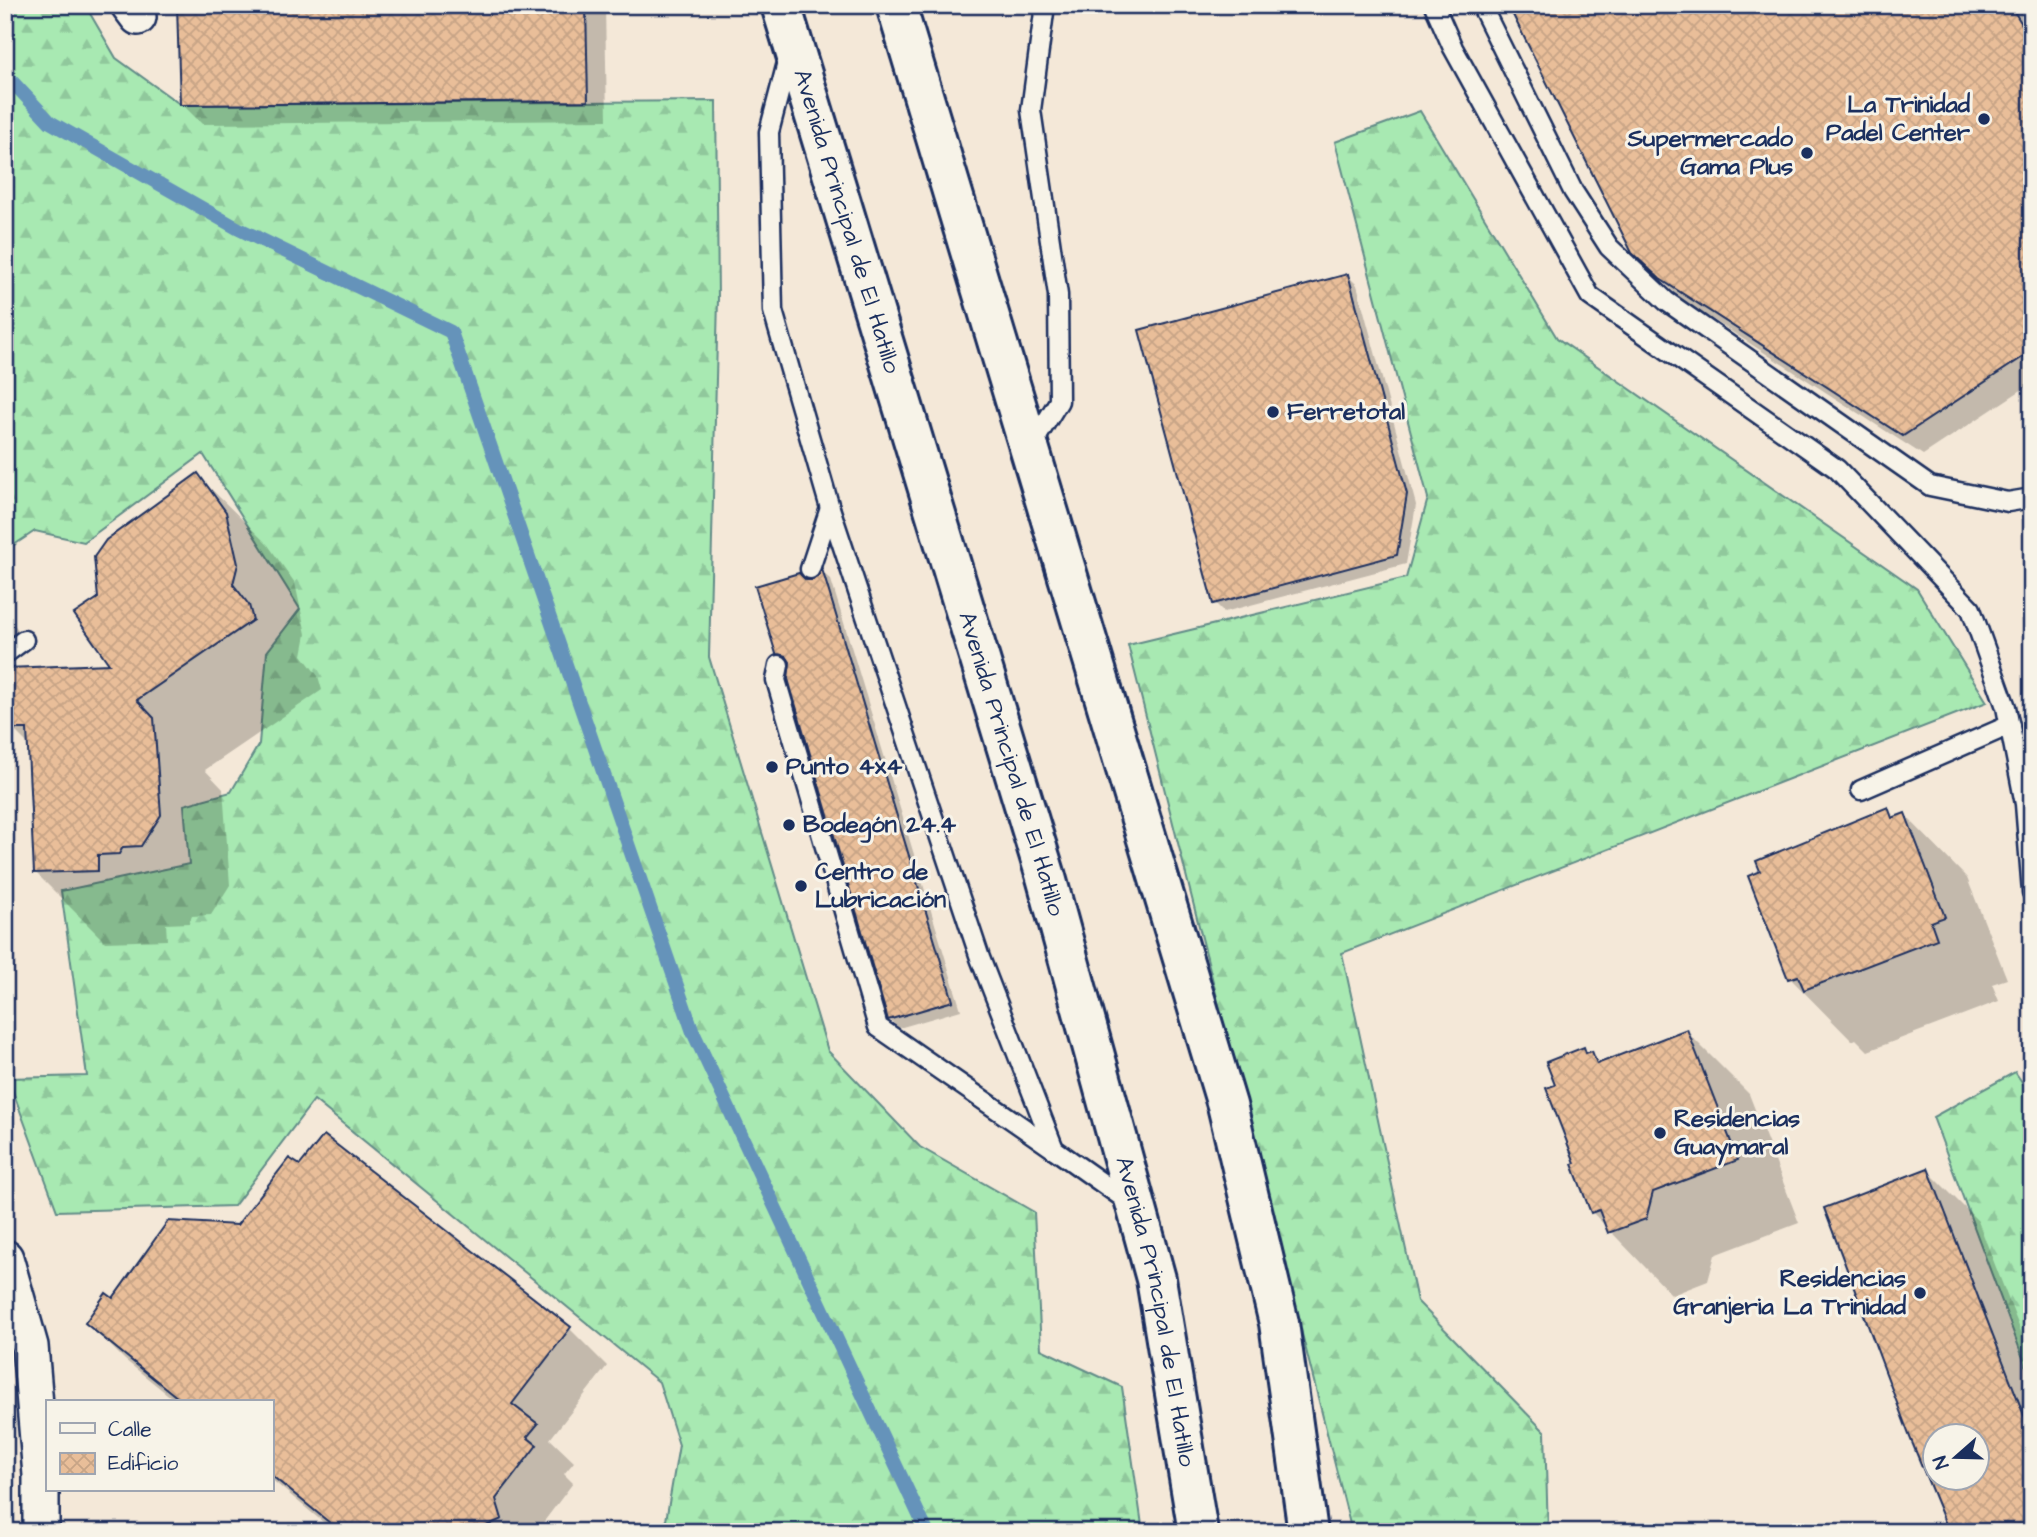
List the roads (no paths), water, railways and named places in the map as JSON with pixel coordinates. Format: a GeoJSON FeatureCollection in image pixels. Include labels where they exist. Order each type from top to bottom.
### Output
{"type":"FeatureCollection","features":[{"type":"Feature","properties":{"kind":"main road","name":"Avenida Principal de El Hatillo"},"geometry":{"type":"LineString","coordinates":[[781,5],[1046,877],[1137,1207],[1156,1279],[1198,1532]]}},
{"type":"Feature","properties":{"kind":"main road"},"geometry":{"type":"LineString","coordinates":[[896,5],[1227,1105],[1279,1323],[1308,1532]]}},
{"type":"Feature","properties":{"kind":"street"},"geometry":{"type":"LineString","coordinates":[[5,1258],[30,1346],[41,1475],[41,1532]]}},
{"type":"Feature","properties":{"kind":"lane"},"geometry":{"type":"LineString","coordinates":[[1030,448],[1059,401],[1058,295],[1031,110],[1045,5]]}},
{"type":"Feature","properties":{"kind":"lane"},"geometry":{"type":"LineString","coordinates":[[1434,5],[1453,48],[1590,296],[1838,469],[1971,609],[2010,725],[2025,804],[2032,892]]}},
{"type":"Feature","properties":{"kind":"lane"},"geometry":{"type":"LineString","coordinates":[[1481,5],[1573,191],[1609,247],[1666,301],[1930,486],[2008,502],[2032,498]]}},
{"type":"Feature","properties":{"kind":"lane"},"geometry":{"type":"LineString","coordinates":[[792,45],[769,132],[772,311],[830,508],[980,958],[1054,1149]]}},
{"type":"Feature","properties":{"kind":"lane"},"geometry":{"type":"LineString","coordinates":[[810,569],[830,508]]}},
{"type":"Feature","properties":{"kind":"lane"},"geometry":{"type":"LineString","coordinates":[[5,654],[24,640]]}},
{"type":"Feature","properties":{"kind":"lane"},"geometry":{"type":"LineString","coordinates":[[779,665],[776,680],[878,1027],[1137,1207]]}},
{"type":"Feature","properties":{"kind":"lane"},"geometry":{"type":"LineString","coordinates":[[1861,790],[2010,725]]}},
{"type":"Feature","properties":{"kind":"waterway"},"geometry":{"type":"LineString","coordinates":[[5,74],[50,122],[237,228],[451,332],[693,1032],[927,1532]]}},
{"type":"Feature","properties":{"kind":"place","name":"La Trinidad Padel Center"},"geometry":{"type":"Point","coordinates":[1984,119]}},
{"type":"Feature","properties":{"kind":"place","name":"Supermercado Gama Plus"},"geometry":{"type":"Point","coordinates":[1807,153]}},
{"type":"Feature","properties":{"kind":"place","name":"Ferretotal"},"geometry":{"type":"Point","coordinates":[1273,412]}},
{"type":"Feature","properties":{"kind":"place","name":"Punto 4x4"},"geometry":{"type":"Point","coordinates":[772,767]}},
{"type":"Feature","properties":{"kind":"place","name":"Bodegón 24.4"},"geometry":{"type":"Point","coordinates":[789,825]}},
{"type":"Feature","properties":{"kind":"place","name":"Centro de Lubricación"},"geometry":{"type":"Point","coordinates":[801,886]}},
{"type":"Feature","properties":{"kind":"place","name":"Residencias Guaymaral"},"geometry":{"type":"Point","coordinates":[1660,1133]}},
{"type":"Feature","properties":{"kind":"place","name":"Residencias Granjeria La Trinidad"},"geometry":{"type":"Point","coordinates":[1920,1293]}}]}
